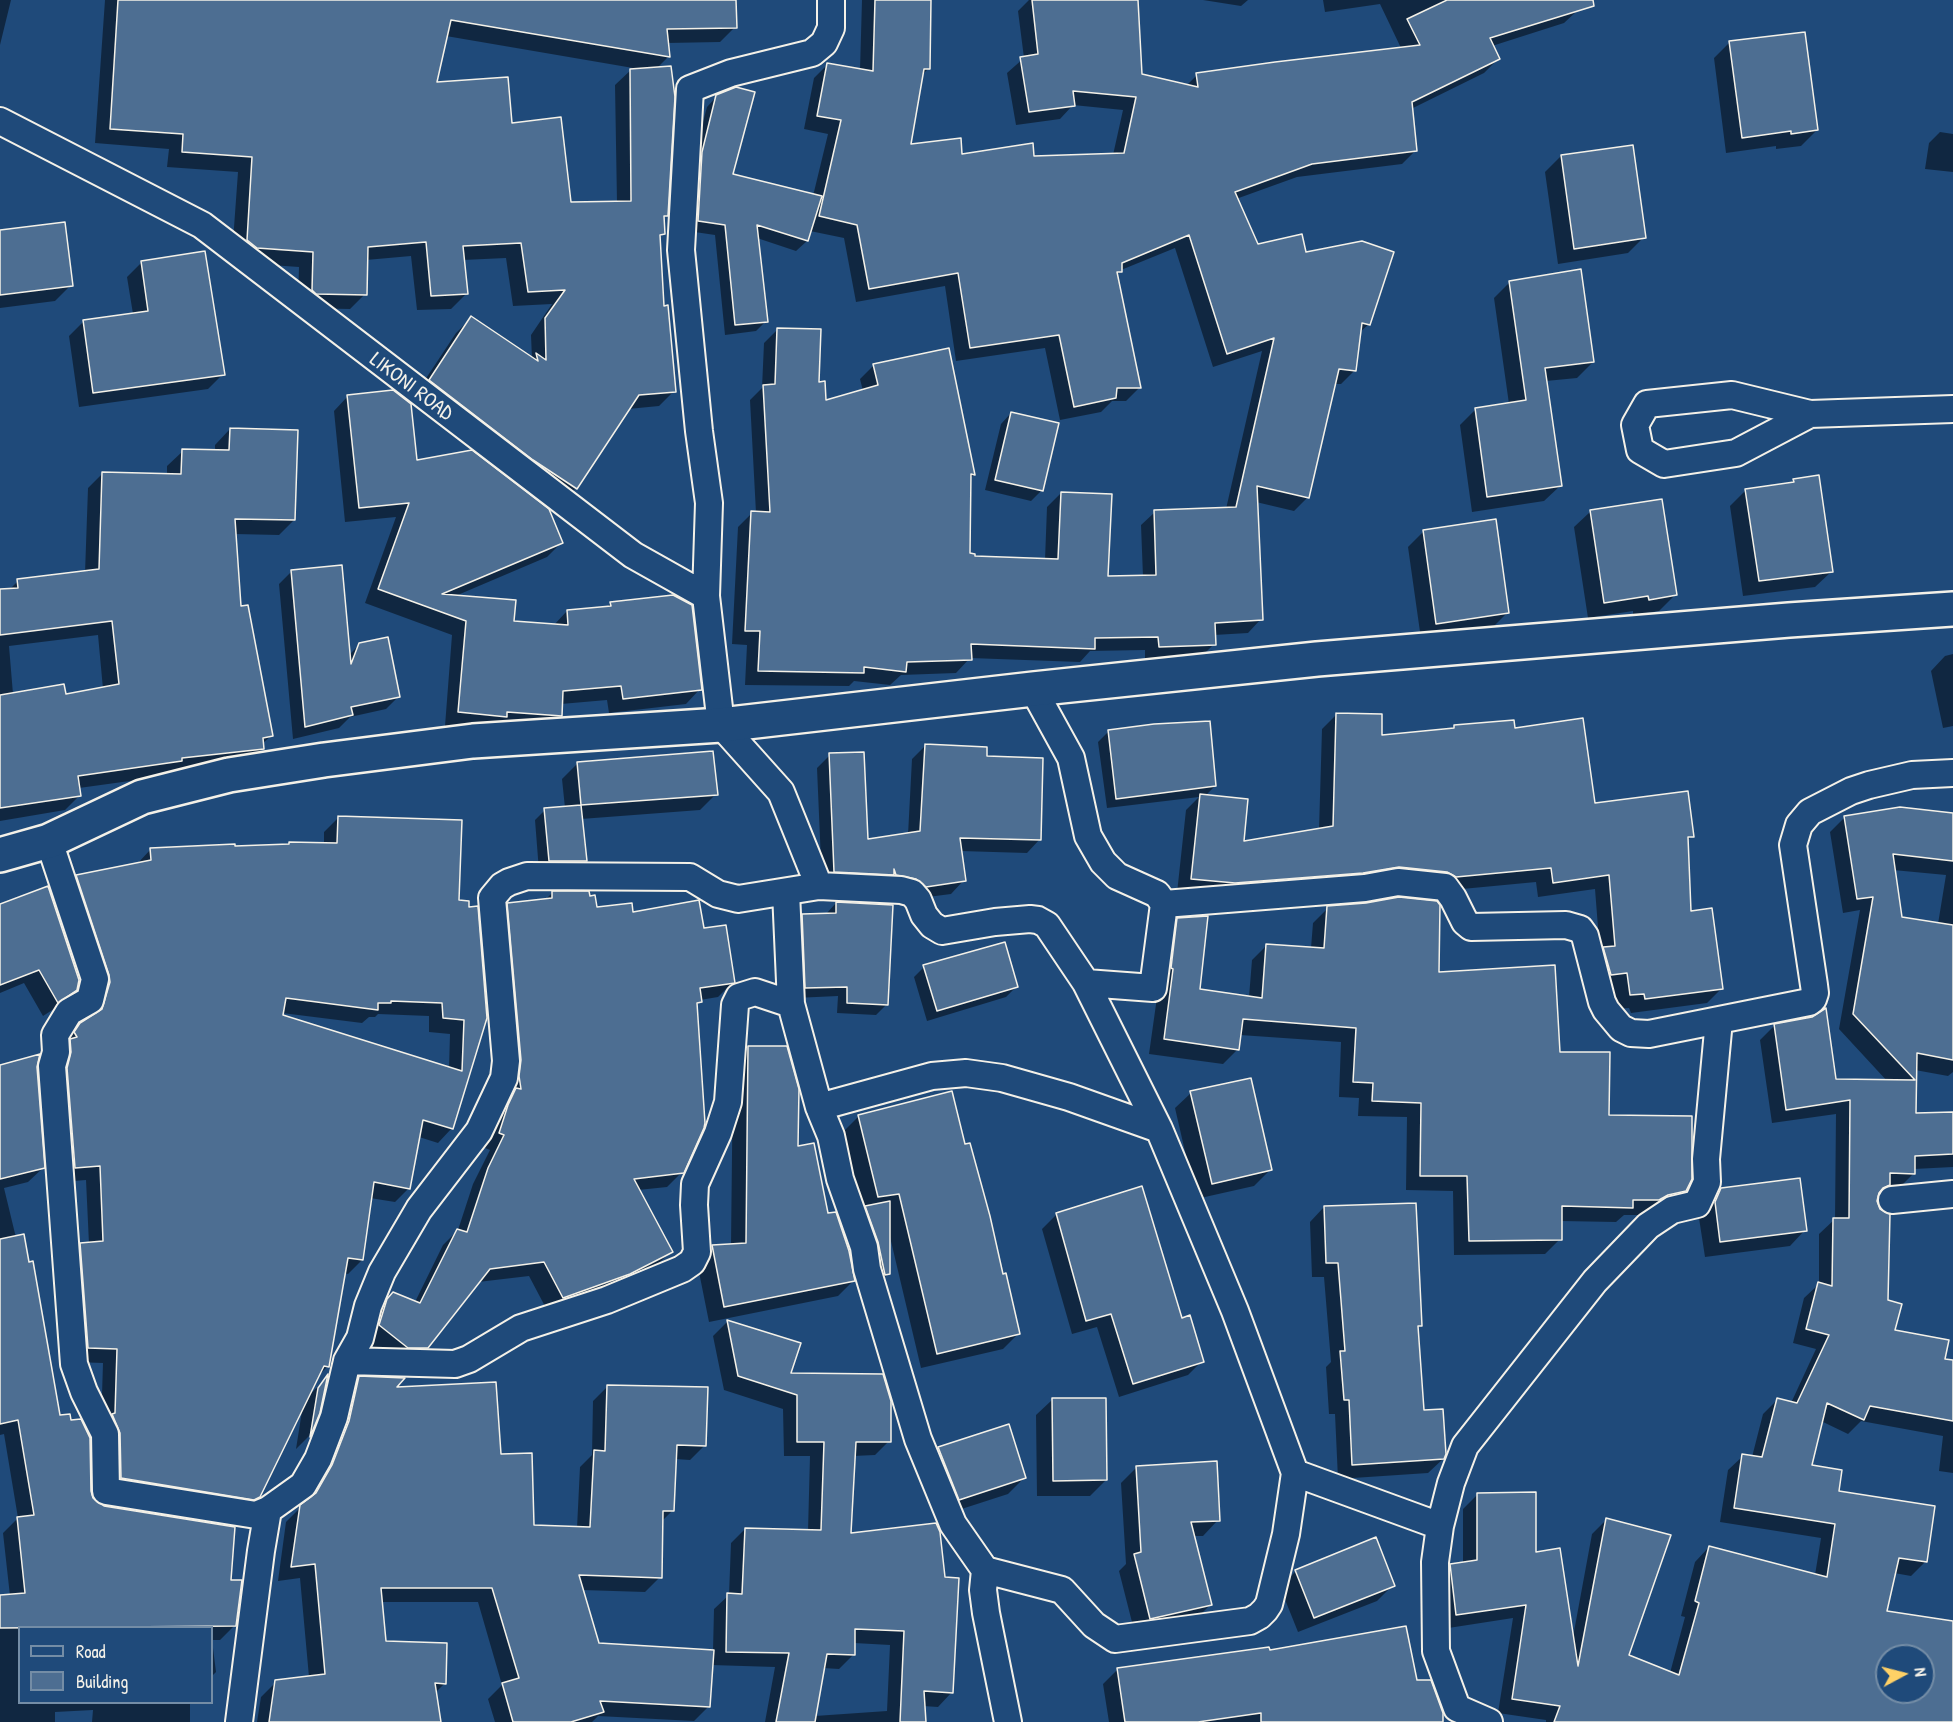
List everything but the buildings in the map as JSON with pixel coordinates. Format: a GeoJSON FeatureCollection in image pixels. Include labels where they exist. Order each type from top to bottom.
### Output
{"type":"FeatureCollection","features":[{"type":"Feature","properties":{"kind":"street"},"geometry":{"type":"LineString","coordinates":[[819,886],[781,792],[721,725],[706,596],[709,503],[681,250],[690,89],[752,67],[812,53],[824,43],[831,28],[831,0]]}},
{"type":"Feature","properties":{"kind":"street","name":"LIKONI ROAD"},"geometry":{"type":"LineString","coordinates":[[0,121],[202,225],[633,555],[706,596]]}},
{"type":"Feature","properties":{"kind":"street"},"geometry":{"type":"LineString","coordinates":[[1810,414],[1736,453],[1664,464],[1640,450],[1635,424],[1647,404],[1732,395],[1810,414],[1953,409]]}},
{"type":"Feature","properties":{"kind":"street"},"geometry":{"type":"LineString","coordinates":[[0,855],[50,841],[142,797],[229,775],[473,741],[721,725],[1034,688],[1329,658],[1789,620],[1953,609]]}},
{"type":"Feature","properties":{"kind":"street"},"geometry":{"type":"LineString","coordinates":[[1034,688],[1071,758],[1088,836],[1098,854],[1117,876],[1157,894],[1164,904],[1153,988],[1086,983]]}},
{"type":"Feature","properties":{"kind":"street"},"geometry":{"type":"LineString","coordinates":[[1164,904],[1365,888],[1398,882],[1445,887],[1465,922],[1471,927],[1566,925],[1580,929],[1585,936],[1602,1002],[1621,1028],[1631,1034],[1649,1034],[1809,1002],[1813,999],[1815,993],[1793,845],[1799,825],[1805,816],[1851,791],[1912,775],[1953,773]]}},
{"type":"Feature","properties":{"kind":"street"},"geometry":{"type":"LineString","coordinates":[[50,841],[95,979],[90,1000],[69,1012],[55,1035],[56,1052],[52,1066],[74,1364],[84,1392],[105,1434],[106,1491],[256,1515],[268,1510],[303,1485],[318,1459],[334,1417],[347,1361],[360,1338],[368,1306],[382,1272],[419,1209],[479,1131],[504,1078],[506,1061],[492,898],[502,886],[517,878],[527,876],[681,876],[690,877],[726,897],[738,899],[819,886],[851,886],[912,893],[918,900],[924,915],[932,925],[942,931],[995,921],[1030,919],[1047,925],[1086,983],[1159,1129],[1235,1311],[1295,1473],[1286,1534],[1269,1604],[1260,1616],[1250,1621],[1115,1640],[1094,1625],[1062,1590],[985,1570]]}},
{"type":"Feature","properties":{"kind":"street"},"geometry":{"type":"LineString","coordinates":[[786,892],[791,1004],[819,1107],[831,1136],[840,1179],[864,1247],[867,1269],[918,1440],[953,1524],[985,1570],[983,1590],[986,1613],[1008,1722]]}},
{"type":"Feature","properties":{"kind":"street"},"geometry":{"type":"LineString","coordinates":[[347,1361],[455,1364],[469,1359],[521,1328],[607,1300],[682,1269],[692,1262],[697,1252],[695,1184],[718,1133],[728,1102],[735,1005],[739,997],[755,992],[791,1004]]}},
{"type":"Feature","properties":{"kind":"street"},"geometry":{"type":"LineString","coordinates":[[1483,1721],[1457,1707],[1436,1650],[1436,1562],[1440,1526],[1451,1483],[1465,1446],[1595,1281],[1648,1226],[1672,1210],[1697,1204],[1707,1182],[1706,1159],[1719,1020]]}},
{"type":"Feature","properties":{"kind":"street"},"geometry":{"type":"LineString","coordinates":[[819,1107],[932,1076],[966,1073],[1002,1078],[1069,1097],[1159,1129]]}},
{"type":"Feature","properties":{"kind":"street"},"geometry":{"type":"LineString","coordinates":[[1892,1200],[1953,1194]]}},
{"type":"Feature","properties":{"kind":"street"},"geometry":{"type":"LineString","coordinates":[[1295,1473],[1440,1526]]}},
{"type":"Feature","properties":{"kind":"street"},"geometry":{"type":"LineString","coordinates":[[239,1722],[268,1510]]}}]}
